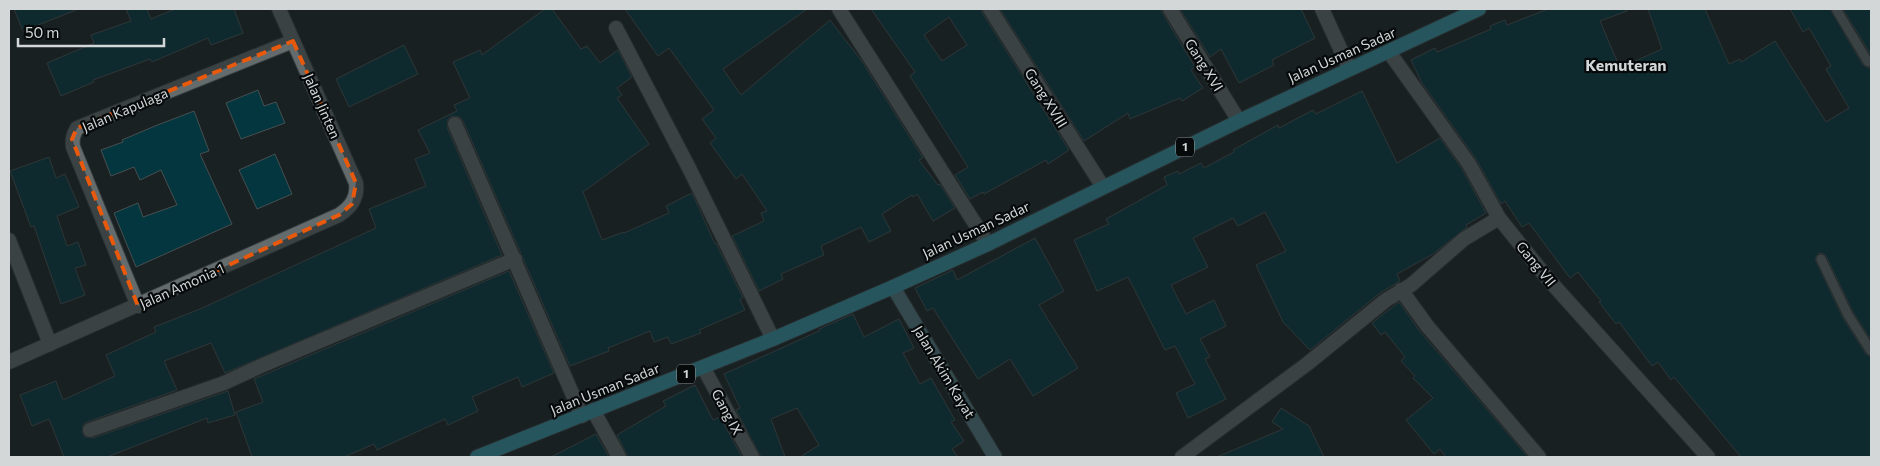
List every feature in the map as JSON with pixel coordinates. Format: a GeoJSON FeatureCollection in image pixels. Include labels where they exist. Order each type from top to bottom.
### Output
{"type":"FeatureCollection","features":[{"type":"Feature","properties":{"kind":"highway","name":"Jalan Usman Sadar"},"geometry":{"type":"LineString","coordinates":[[477,457],[773,339],[893,287],[988,244],[1349,68],[1389,52],[1455,14],[1478,9]]}},
{"type":"Feature","properties":{"kind":"main road","name":"Jalan Akim Kayat"},"geometry":{"type":"LineString","coordinates":[[893,287],[995,457]]}},
{"type":"Feature","properties":{"kind":"street","name":"Jalan Jinten"},"geometry":{"type":"LineString","coordinates":[[279,9],[356,183],[356,195],[352,204]]}},
{"type":"Feature","properties":{"kind":"street"},"geometry":{"type":"LineString","coordinates":[[839,9],[988,244]]}},
{"type":"Feature","properties":{"kind":"street","name":"Gang XVIII"},"geometry":{"type":"LineString","coordinates":[[990,9],[1103,187]]}},
{"type":"Feature","properties":{"kind":"street","name":"Gang XVI"},"geometry":{"type":"LineString","coordinates":[[1170,9],[1239,121]]}},
{"type":"Feature","properties":{"kind":"street"},"geometry":{"type":"LineString","coordinates":[[1322,9],[1349,68]]}},
{"type":"Feature","properties":{"kind":"street"},"geometry":{"type":"LineString","coordinates":[[616,28],[690,170],[773,339]]}},
{"type":"Feature","properties":{"kind":"street","name":"Jalan Kapulaga"},"geometry":{"type":"LineString","coordinates":[[138,306],[73,147],[72,139],[74,134],[78,128],[294,42]]}},
{"type":"Feature","properties":{"kind":"street","name":"Gang VII"},"geometry":{"type":"LineString","coordinates":[[1389,52],[1469,164],[1499,218],[1548,279],[1708,457]]}},
{"type":"Feature","properties":{"kind":"street"},"geometry":{"type":"LineString","coordinates":[[455,124],[514,259],[587,413],[619,457]]}},
{"type":"Feature","properties":{"kind":"street","name":"Jalan Amonia 1"},"geometry":{"type":"LineString","coordinates":[[9,362],[339,215],[352,204]]}},
{"type":"Feature","properties":{"kind":"street"},"geometry":{"type":"LineString","coordinates":[[1182,457],[1306,364],[1386,300],[1411,285],[1464,239],[1499,218]]}},
{"type":"Feature","properties":{"kind":"street"},"geometry":{"type":"LineString","coordinates":[[9,240],[50,344]]}},
{"type":"Feature","properties":{"kind":"street"},"geometry":{"type":"LineString","coordinates":[[90,430],[238,378],[306,347],[514,259]]}},
{"type":"Feature","properties":{"kind":"street"},"geometry":{"type":"LineString","coordinates":[[1401,290],[1428,327],[1539,457]]}},
{"type":"Feature","properties":{"kind":"street","name":"Gang IX"},"geometry":{"type":"LineString","coordinates":[[703,367],[752,457]]}},
{"type":"Feature","properties":{"kind":"lane"},"geometry":{"type":"LineString","coordinates":[[1836,9],[1868,62]]}},
{"type":"Feature","properties":{"kind":"lane"},"geometry":{"type":"LineString","coordinates":[[1821,259],[1848,315],[1871,351]]}},
{"type":"Feature","properties":{"kind":"highlighted area"},"geometry":{"type":"Polygon","coordinates":[[[293,41],[356,183],[352,204],[339,215],[138,306],[72,139],[77,128],[293,41]]]}},
{"type":"Feature","properties":{"kind":"building"},"geometry":{"type":"Polygon","coordinates":[[[14,9],[76,9],[76,10],[23,31],[14,9]]]}},
{"type":"Feature","properties":{"kind":"building"},"geometry":{"type":"Polygon","coordinates":[[[126,9],[147,9],[151,19],[175,9],[234,9],[243,33],[211,45],[208,38],[152,62],[150,59],[93,80],[94,82],[61,96],[47,63],[94,43],[91,35],[131,21],[126,9]]]}},
{"type":"Feature","properties":{"kind":"building"},"geometry":{"type":"Polygon","coordinates":[[[545,9],[552,9],[581,49],[587,46],[600,63],[618,50],[632,77],[617,88],[622,95],[617,98],[649,144],[583,192],[602,240],[624,233],[669,213],[666,206],[692,193],[715,244],[743,298],[740,300],[745,310],[699,330],[701,333],[671,344],[668,337],[654,342],[650,331],[608,348],[609,351],[570,366],[463,121],[460,117],[452,116],[448,119],[447,127],[502,255],[225,373],[211,343],[164,361],[177,390],[87,422],[83,425],[82,432],[85,437],[93,438],[228,391],[235,415],[208,423],[207,418],[107,457],[64,457],[49,419],[32,426],[20,395],[56,381],[63,400],[115,376],[106,355],[156,332],[154,327],[200,309],[376,228],[369,209],[426,186],[415,159],[430,153],[418,130],[457,111],[454,105],[470,98],[453,62],[480,50],[482,55],[545,9]]]}},
{"type":"Feature","properties":{"kind":"building"},"geometry":{"type":"Polygon","coordinates":[[[625,9],[807,9],[723,69],[741,95],[830,20],[861,60],[923,158],[919,160],[938,185],[940,184],[955,208],[933,221],[917,194],[913,197],[912,195],[882,214],[891,231],[869,242],[861,227],[821,246],[824,255],[781,274],[783,279],[759,291],[732,236],[764,221],[761,213],[767,211],[742,174],[736,179],[710,143],[716,138],[702,119],[714,110],[669,48],[658,56],[625,9]]]}},
{"type":"Feature","properties":{"kind":"building"},"geometry":{"type":"Polygon","coordinates":[[[871,9],[981,9],[1069,150],[1048,164],[1046,160],[984,194],[983,192],[970,199],[955,175],[968,167],[910,76],[915,72],[871,9]],[[949,17],[924,35],[942,61],[967,45],[949,17]]]}},
{"type":"Feature","properties":{"kind":"building"},"geometry":{"type":"Polygon","coordinates":[[[1000,9],[1161,9],[1195,67],[1191,70],[1203,88],[1182,101],[1180,98],[1130,119],[1128,113],[1084,141],[1000,9]]]}},
{"type":"Feature","properties":{"kind":"building"},"geometry":{"type":"Polygon","coordinates":[[[1180,9],[1301,9],[1315,38],[1272,60],[1274,65],[1239,83],[1221,49],[1210,57],[1180,9]]]}},
{"type":"Feature","properties":{"kind":"building"},"geometry":{"type":"Polygon","coordinates":[[[1548,9],[1627,9],[1627,11],[1600,21],[1620,68],[1662,49],[1648,9],[1705,9],[1729,64],[1740,59],[1741,62],[1775,41],[1826,122],[1849,108],[1826,69],[1831,66],[1809,28],[1803,32],[1790,9],[1830,9],[1863,65],[1868,68],[1871,67],[1871,340],[1853,312],[1826,256],[1819,253],[1815,259],[1843,318],[1866,354],[1871,357],[1871,457],[1741,457],[1674,377],[1671,380],[1658,362],[1652,366],[1619,322],[1616,324],[1578,272],[1570,278],[1529,223],[1522,227],[1505,201],[1501,204],[1476,159],[1422,83],[1411,60],[1435,48],[1437,52],[1491,29],[1490,26],[1505,20],[1507,25],[1548,9]]]}},
{"type":"Feature","properties":{"kind":"building"},"geometry":{"type":"Polygon","coordinates":[[[1843,9],[1871,9],[1871,55],[1843,9]]]}},
{"type":"Feature","properties":{"kind":"building"},"geometry":{"type":"Polygon","coordinates":[[[404,45],[418,74],[349,107],[336,79],[404,45]]]}},
{"type":"Feature","properties":{"kind":"building"},"geometry":{"type":"Polygon","coordinates":[[[258,90],[264,106],[276,102],[285,123],[241,139],[226,103],[258,90]]]}},
{"type":"Feature","properties":{"kind":"building"},"geometry":{"type":"Polygon","coordinates":[[[1362,91],[1397,163],[1440,138],[1462,169],[1486,213],[1466,225],[1467,227],[1433,254],[1397,274],[1400,281],[1380,293],[1310,350],[1283,322],[1256,265],[1286,251],[1265,212],[1238,226],[1233,218],[1193,238],[1208,267],[1171,285],[1186,314],[1214,300],[1226,326],[1200,339],[1210,357],[1205,359],[1226,399],[1188,418],[1176,393],[1195,384],[1175,346],[1165,350],[1128,277],[1097,291],[1074,240],[1109,224],[1106,219],[1167,185],[1164,177],[1178,171],[1179,174],[1201,163],[1204,168],[1278,125],[1279,128],[1313,110],[1316,114],[1362,91]]]}},
{"type":"Feature","properties":{"kind":"building"},"geometry":{"type":"Polygon","coordinates":[[[194,111],[209,151],[200,154],[232,224],[136,267],[114,213],[138,203],[143,217],[177,205],[161,170],[140,180],[134,167],[111,176],[101,150],[194,111]]]}},
{"type":"Feature","properties":{"kind":"building"},"geometry":{"type":"Polygon","coordinates":[[[275,154],[292,194],[257,209],[239,170],[275,154]]]}},
{"type":"Feature","properties":{"kind":"building"},"geometry":{"type":"Polygon","coordinates":[[[49,157],[56,178],[65,174],[79,207],[57,216],[67,246],[78,242],[86,265],[75,268],[85,295],[61,304],[34,226],[31,227],[10,171],[49,157]]]}},
{"type":"Feature","properties":{"kind":"building"},"geometry":{"type":"Polygon","coordinates":[[[1035,238],[1064,291],[1039,305],[1078,368],[1033,396],[1010,359],[978,379],[933,308],[927,311],[915,288],[953,270],[957,280],[1035,238]]]}},
{"type":"Feature","properties":{"kind":"building"},"geometry":{"type":"Polygon","coordinates":[[[509,271],[554,373],[522,387],[518,377],[472,397],[478,411],[448,425],[445,419],[377,450],[374,444],[344,457],[252,457],[236,412],[263,402],[254,379],[509,271]]]}},
{"type":"Feature","properties":{"kind":"building"},"geometry":{"type":"Polygon","coordinates":[[[1399,302],[1421,333],[1528,457],[1446,457],[1440,449],[1434,454],[1406,420],[1433,398],[1413,378],[1415,376],[1401,361],[1405,357],[1385,332],[1381,335],[1372,323],[1399,302]]]}},
{"type":"Feature","properties":{"kind":"building"},"geometry":{"type":"Polygon","coordinates":[[[853,314],[864,337],[899,319],[914,348],[903,353],[920,384],[931,378],[955,420],[951,422],[964,441],[952,449],[958,457],[800,457],[819,445],[797,408],[771,419],[785,457],[761,457],[736,410],[740,408],[724,374],[853,314]]]}},
{"type":"Feature","properties":{"kind":"building"},"geometry":{"type":"Polygon","coordinates":[[[695,385],[713,420],[720,417],[742,457],[628,457],[617,435],[666,406],[663,401],[695,385]]]}},
{"type":"Feature","properties":{"kind":"building"},"geometry":{"type":"Polygon","coordinates":[[[1281,408],[1309,426],[1324,457],[1217,457],[1283,429],[1272,422],[1281,408]]]}},
{"type":"Feature","properties":{"kind":"building"},"geometry":{"type":"Polygon","coordinates":[[[596,434],[609,457],[551,457],[596,434]]]}},
{"type":"Feature","properties":{"kind":"district","name":"Kemuteran"},"geometry":{"type":"Point","coordinates":[1626,65]}}]}
